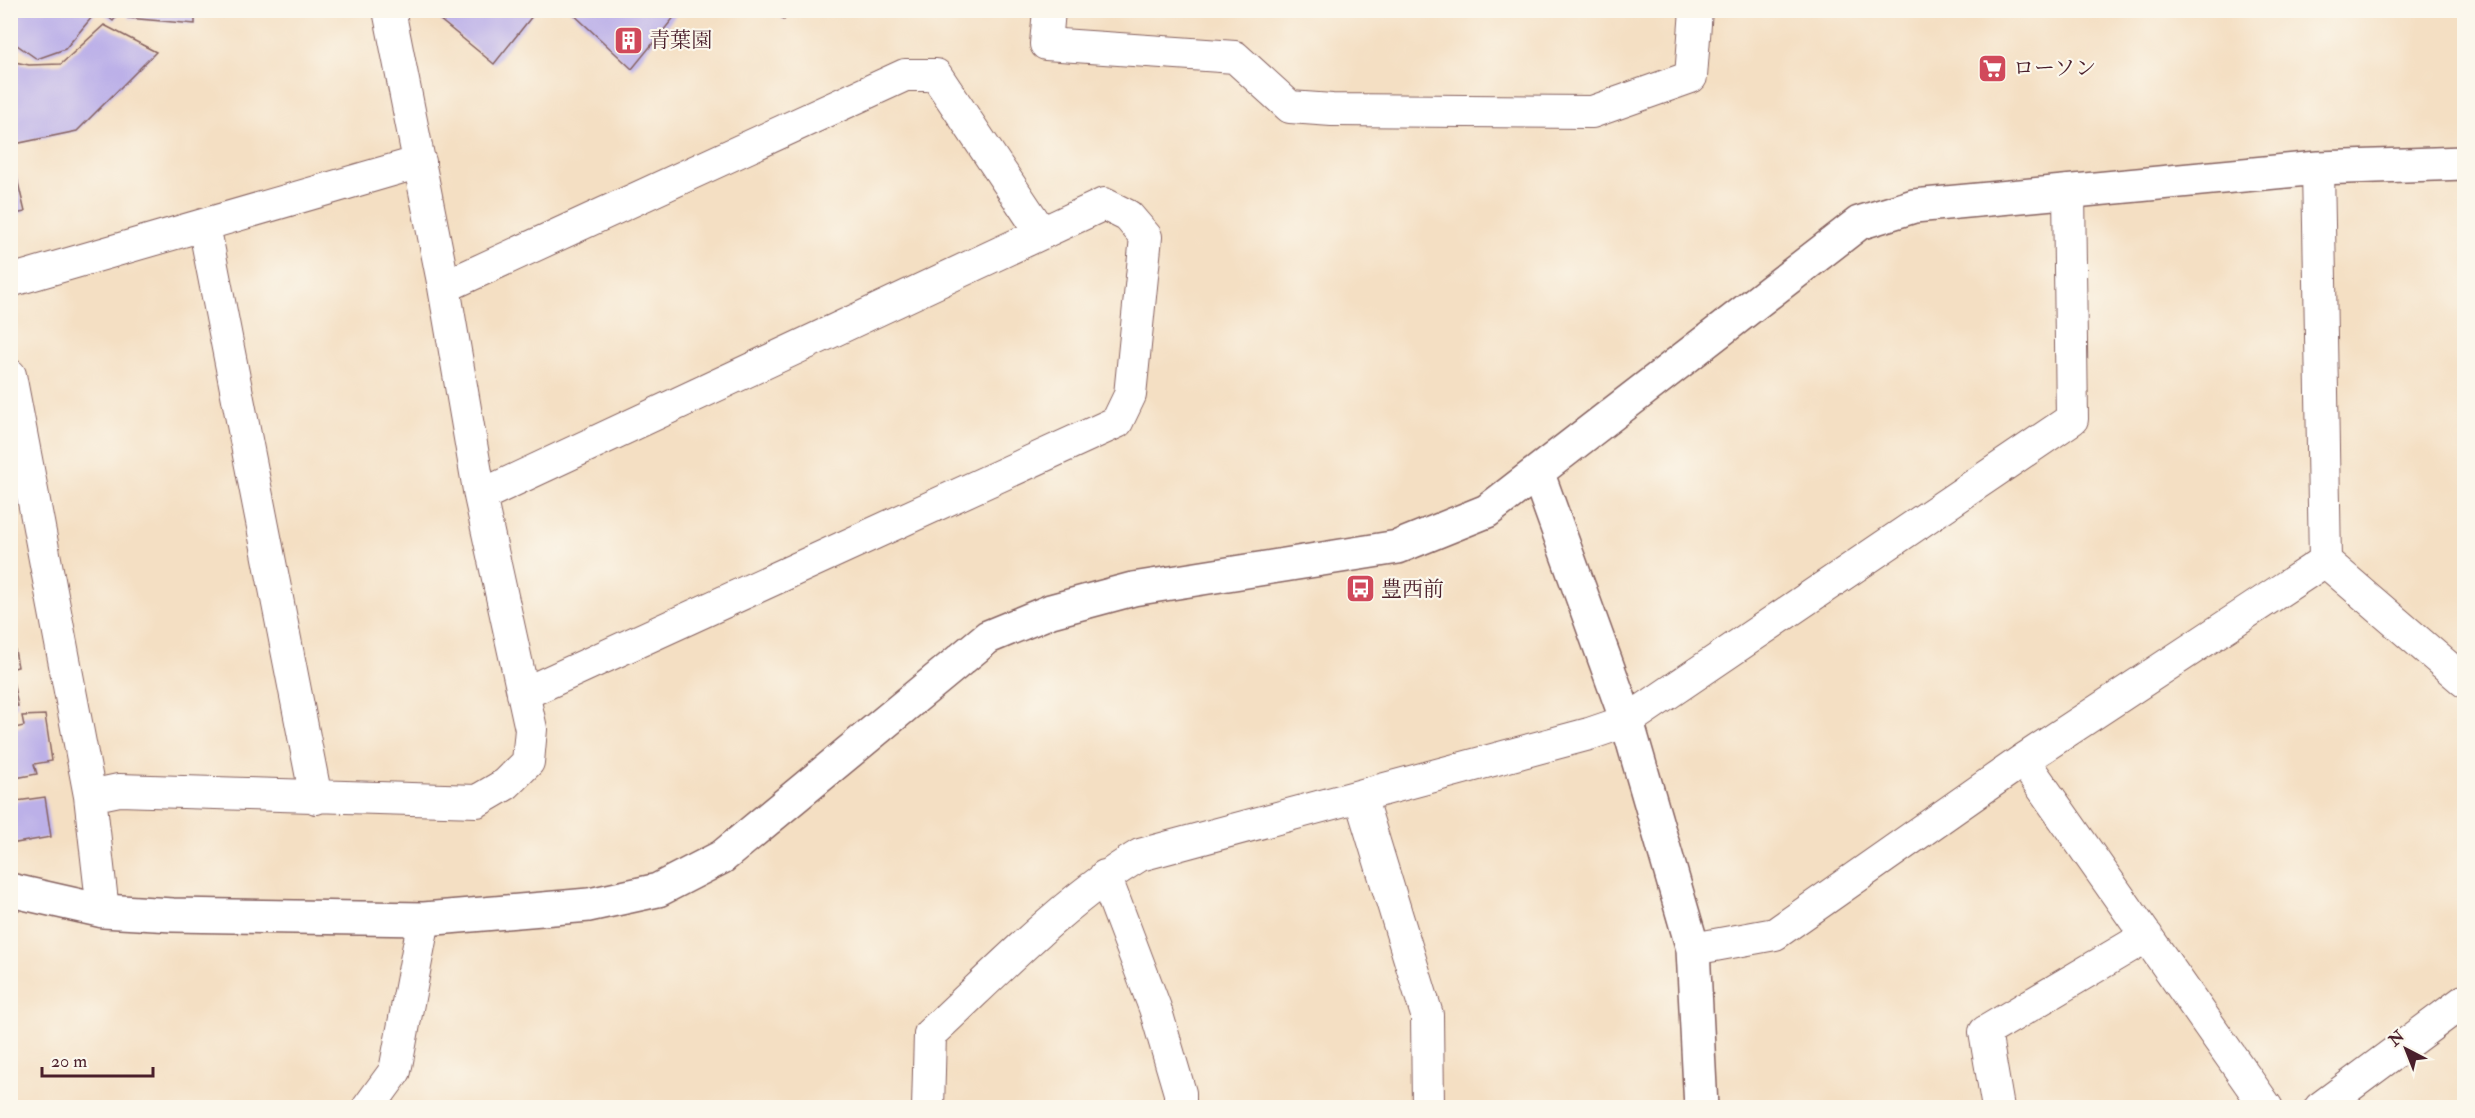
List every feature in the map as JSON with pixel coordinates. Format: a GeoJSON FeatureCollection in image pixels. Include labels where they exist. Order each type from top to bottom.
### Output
{"type":"FeatureCollection","features":[{"type":"Feature","properties":{"kind":"street"},"geometry":{"type":"LineString","coordinates":[[90,796],[119,790],[316,798],[477,801],[506,784],[528,762],[531,729],[480,496],[444,287],[389,10]]}},
{"type":"Feature","properties":{"kind":"street"},"geometry":{"type":"LineString","coordinates":[[1049,10],[1046,44],[1235,57],[1290,107],[1332,110],[1568,112],[1592,112],[1691,77],[1696,10]]}},
{"type":"Feature","properties":{"kind":"street"},"geometry":{"type":"LineString","coordinates":[[444,287],[905,75],[936,75],[1041,232]]}},
{"type":"Feature","properties":{"kind":"street"},"geometry":{"type":"LineString","coordinates":[[10,281],[420,162]]}},
{"type":"Feature","properties":{"kind":"street"},"geometry":{"type":"LineString","coordinates":[[10,890],[103,911],[173,915],[424,919],[589,906],[658,890],[722,857],[988,637],[1051,611],[1133,589],[1398,548],[1487,511],[1538,474],[1859,223],[1914,206],[2318,168],[2464,163]]}},
{"type":"Feature","properties":{"kind":"street"},"geometry":{"type":"LineString","coordinates":[[2318,168],[2325,561],[2464,681]]}},
{"type":"Feature","properties":{"kind":"street"},"geometry":{"type":"LineString","coordinates":[[928,1107],[930,1034],[1026,944],[1105,876],[1140,855],[1588,734],[1627,721],[2072,419],[2069,191]]}},
{"type":"Feature","properties":{"kind":"street"},"geometry":{"type":"LineString","coordinates":[[480,496],[1104,204],[1128,216],[1146,237],[1130,395],[1117,422],[524,693]]}},
{"type":"Feature","properties":{"kind":"street"},"geometry":{"type":"LineString","coordinates":[[204,225],[316,798]]}},
{"type":"Feature","properties":{"kind":"street"},"geometry":{"type":"LineString","coordinates":[[10,375],[90,796],[103,911]]}},
{"type":"Feature","properties":{"kind":"street"},"geometry":{"type":"LineString","coordinates":[[1538,474],[1627,721],[1693,949],[1701,1107]]}},
{"type":"Feature","properties":{"kind":"street"},"geometry":{"type":"LineString","coordinates":[[1693,949],[1775,934],[2023,760],[2325,561]]}},
{"type":"Feature","properties":{"kind":"street"},"geometry":{"type":"LineString","coordinates":[[2023,760],[2267,1107]]}},
{"type":"Feature","properties":{"kind":"street"},"geometry":{"type":"LineString","coordinates":[[1360,796],[1427,1015],[1428,1107]]}},
{"type":"Feature","properties":{"kind":"street"},"geometry":{"type":"LineString","coordinates":[[1105,876],[1155,1008],[1180,1093],[1180,1107]]}},
{"type":"Feature","properties":{"kind":"street"},"geometry":{"type":"LineString","coordinates":[[368,1107],[395,1071],[424,919]]}},
{"type":"Feature","properties":{"kind":"street"},"geometry":{"type":"LineString","coordinates":[[1998,1107],[1985,1032],[2147,936]]}},
{"type":"Feature","properties":{"kind":"street"},"geometry":{"type":"LineString","coordinates":[[2320,1107],[2462,1008]]}},
{"type":"Feature","properties":{"kind":"building"},"geometry":{"type":"Polygon","coordinates":[[[10,10],[98,10],[65,49],[37,59],[10,40],[10,10]]]}},
{"type":"Feature","properties":{"kind":"building"},"geometry":{"type":"Polygon","coordinates":[[[100,10],[122,10],[113,21],[100,10]]]}},
{"type":"Feature","properties":{"kind":"building"},"geometry":{"type":"Polygon","coordinates":[[[128,10],[195,10],[195,24],[128,18],[128,10]]]}},
{"type":"Feature","properties":{"kind":"building"},"geometry":{"type":"Polygon","coordinates":[[[428,10],[537,10],[494,64],[428,10]]]}},
{"type":"Feature","properties":{"kind":"building","name":"青葉園"},"geometry":{"type":"Polygon","coordinates":[[[569,10],[680,10],[632,69],[569,10]]]}},
{"type":"Feature","properties":{"kind":"building"},"geometry":{"type":"Polygon","coordinates":[[[773,10],[792,10],[784,20],[773,10]]]}},
{"type":"Feature","properties":{"kind":"building"},"geometry":{"type":"Polygon","coordinates":[[[104,25],[156,52],[77,131],[10,145],[10,61],[29,65],[61,64],[104,25]]]}},
{"type":"Feature","properties":{"kind":"building"},"geometry":{"type":"Polygon","coordinates":[[[15,170],[25,212],[10,215],[10,171],[15,170]]]}},
{"type":"Feature","properties":{"kind":"building"},"geometry":{"type":"Polygon","coordinates":[[[13,639],[18,667],[10,669],[10,640],[13,639]]]}},
{"type":"Feature","properties":{"kind":"building"},"geometry":{"type":"Polygon","coordinates":[[[10,681],[13,681],[18,706],[10,707],[10,681]]]}},
{"type":"Feature","properties":{"kind":"building"},"geometry":{"type":"Polygon","coordinates":[[[45,715],[52,761],[34,764],[37,774],[10,779],[10,729],[24,726],[22,716],[45,715]]]}},
{"type":"Feature","properties":{"kind":"building"},"geometry":{"type":"Polygon","coordinates":[[[45,797],[51,837],[10,844],[10,802],[45,797]]]}},
{"type":"Feature","properties":{"kind":"place","name":"青葉園"},"geometry":{"type":"Point","coordinates":[628,40]}},
{"type":"Feature","properties":{"kind":"place","name":"ローソン"},"geometry":{"type":"Point","coordinates":[1992,68]}},
{"type":"Feature","properties":{"kind":"place","name":"豊西前"},"geometry":{"type":"Point","coordinates":[1360,589]}}]}
